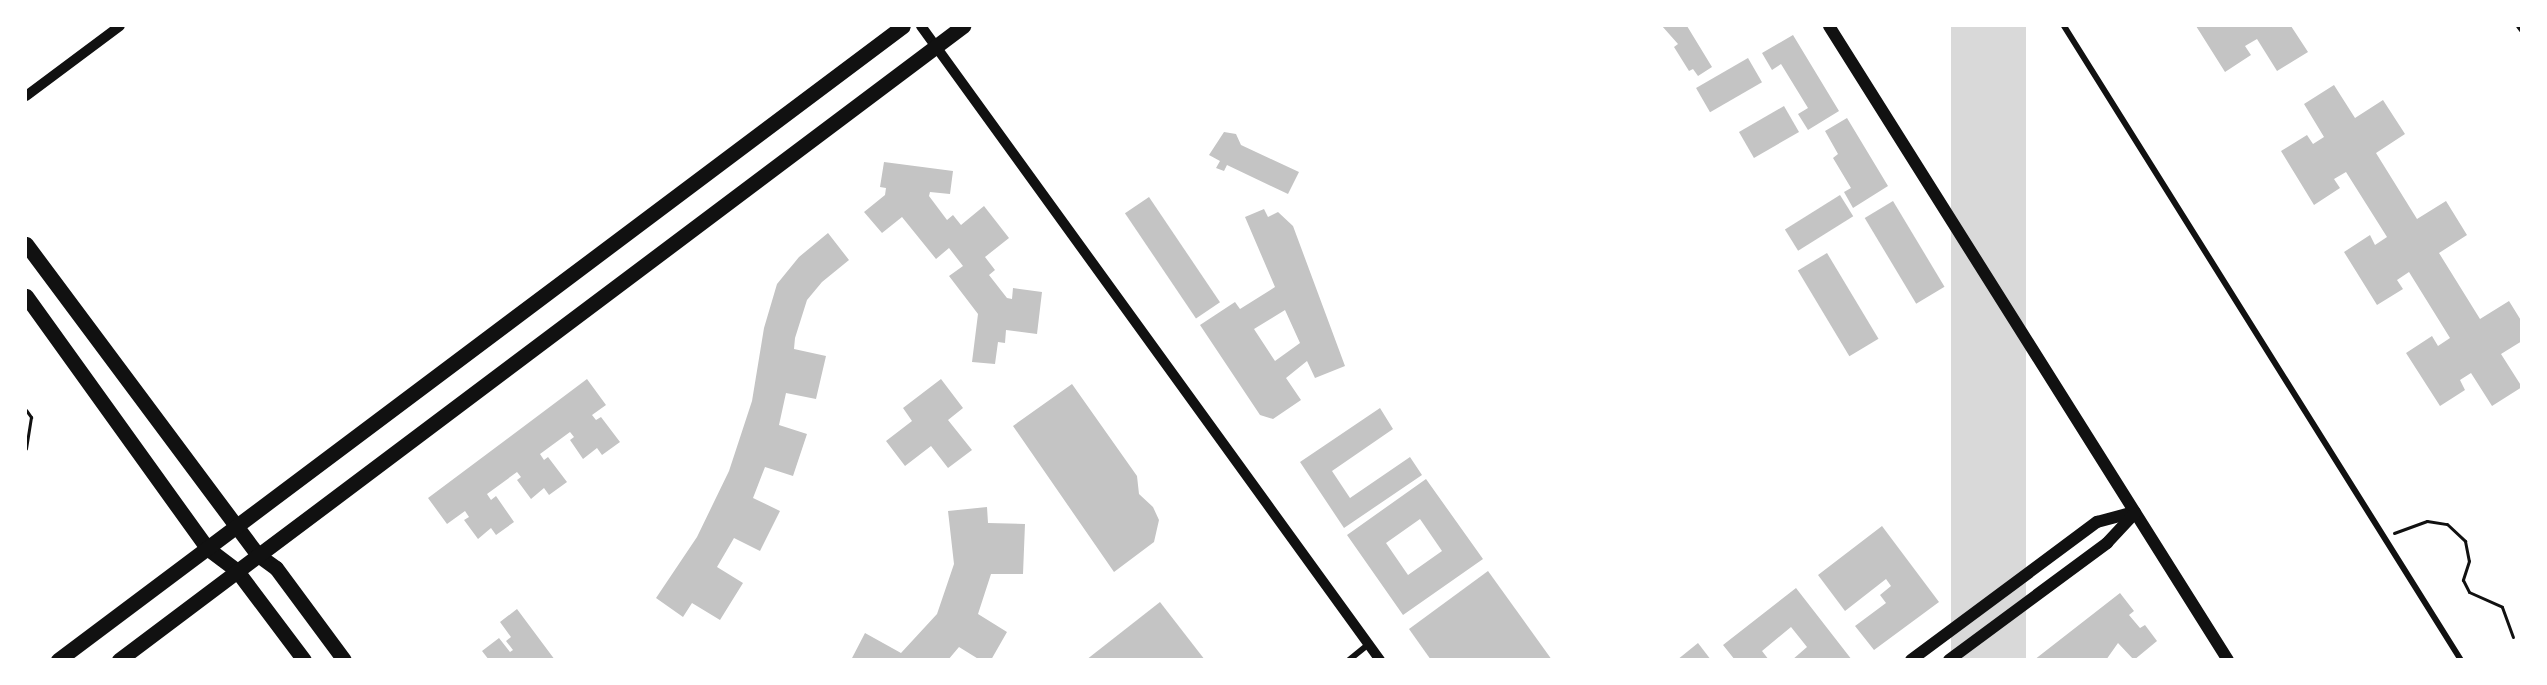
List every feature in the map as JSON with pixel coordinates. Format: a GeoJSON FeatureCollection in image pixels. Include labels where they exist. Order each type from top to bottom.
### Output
{"type":"FeatureCollection","features":[{"type":"Feature","properties":{"kind":"main road"},"geometry":{"type":"LineString","coordinates":[[58,660],[903,26]]}},
{"type":"Feature","properties":{"kind":"main road"},"geometry":{"type":"LineString","coordinates":[[119,660],[963,26]]}},
{"type":"Feature","properties":{"kind":"main road"},"geometry":{"type":"LineString","coordinates":[[1829,26],[2228,660]]}},
{"type":"Feature","properties":{"kind":"main road"},"geometry":{"type":"LineString","coordinates":[[26,244],[258,555],[276,568],[344,660]]}},
{"type":"Feature","properties":{"kind":"main road"},"geometry":{"type":"LineString","coordinates":[[26,296],[207,548],[237,571],[304,660]]}},
{"type":"Feature","properties":{"kind":"main road"},"geometry":{"type":"LineString","coordinates":[[1911,660],[2097,522],[2135,512]]}},
{"type":"Feature","properties":{"kind":"main road"},"geometry":{"type":"LineString","coordinates":[[1949,660],[2107,543],[2135,512]]}},
{"type":"Feature","properties":{"kind":"street"},"geometry":{"type":"LineString","coordinates":[[26,96],[120,26]]}},
{"type":"Feature","properties":{"kind":"street"},"geometry":{"type":"LineString","coordinates":[[921,26],[1380,660]]}},
{"type":"Feature","properties":{"kind":"street"},"geometry":{"type":"LineString","coordinates":[[2064,26],[2461,660]]}},
{"type":"Feature","properties":{"kind":"street"},"geometry":{"type":"LineString","coordinates":[[2519,26],[2522,30]]}},
{"type":"Feature","properties":{"kind":"street"},"geometry":{"type":"LineString","coordinates":[[1349,660],[1369,644]]}},
{"type":"Feature","properties":{"kind":"path"},"geometry":{"type":"LineString","coordinates":[[26,410],[31,417],[26,449]]}},
{"type":"Feature","properties":{"kind":"path"},"geometry":{"type":"LineString","coordinates":[[2384,536],[2427,521],[2447,524],[2465,541],[2469,561],[2463,580],[2469,592],[2502,607],[2513,637]]}},
{"type":"Feature","properties":{"kind":"shaded area"},"geometry":{"type":"Polygon","coordinates":[[[1951,26],[2026,26],[2026,660],[1951,660],[1951,26]]]}},
{"type":"Feature","properties":{"kind":"building"},"geometry":{"type":"Polygon","coordinates":[[[1662,26],[1687,26],[1712,67],[1698,76],[1693,69],[1689,71],[1674,47],[1678,44],[1662,26]]]}},
{"type":"Feature","properties":{"kind":"building"},"geometry":{"type":"Polygon","coordinates":[[[2196,26],[2291,26],[2308,52],[2277,71],[2257,39],[2245,46],[2251,55],[2225,72],[2196,26]]]}},
{"type":"Feature","properties":{"kind":"building"},"geometry":{"type":"Polygon","coordinates":[[[1793,35],[1839,111],[1808,130],[1798,114],[1808,108],[1781,64],[1772,70],[1762,53],[1793,35]]]}},
{"type":"Feature","properties":{"kind":"building"},"geometry":{"type":"Polygon","coordinates":[[[1748,58],[1762,82],[1710,112],[1696,88],[1748,58]]]}},
{"type":"Feature","properties":{"kind":"building"},"geometry":{"type":"Polygon","coordinates":[[[2334,85],[2355,118],[2383,100],[2405,134],[2376,153],[2417,219],[2446,201],[2467,235],[2439,253],[2480,319],[2509,301],[2522,322],[2522,341],[2501,354],[2522,387],[2492,406],[2471,373],[2460,380],[2465,390],[2440,406],[2406,353],[2432,336],[2438,346],[2450,338],[2409,272],[2397,280],[2403,289],[2377,305],[2344,252],[2370,235],[2375,245],[2387,237],[2346,172],[2334,179],[2340,188],[2314,205],[2281,151],[2307,135],[2313,144],[2324,137],[2304,104],[2334,85]]]}},
{"type":"Feature","properties":{"kind":"building"},"geometry":{"type":"Polygon","coordinates":[[[1784,106],[1799,132],[1754,158],[1739,132],[1784,106]]]}},
{"type":"Feature","properties":{"kind":"building"},"geometry":{"type":"Polygon","coordinates":[[[1847,118],[1888,186],[1853,208],[1844,192],[1851,188],[1833,158],[1838,154],[1825,131],[1847,118]]]}},
{"type":"Feature","properties":{"kind":"building"},"geometry":{"type":"Polygon","coordinates":[[[1224,132],[1236,134],[1241,145],[1299,172],[1288,194],[1227,165],[1224,171],[1216,168],[1220,161],[1209,155],[1224,132]]]}},
{"type":"Feature","properties":{"kind":"building"},"geometry":{"type":"Polygon","coordinates":[[[884,162],[953,171],[950,194],[930,192],[929,196],[947,220],[953,215],[961,225],[984,206],[1009,238],[985,257],[995,270],[989,275],[1007,298],[1012,299],[1013,288],[1042,292],[1037,334],[1006,330],[1005,343],[998,342],[995,364],[972,362],[978,314],[949,276],[963,266],[949,248],[936,259],[902,217],[882,233],[864,212],[885,195],[886,188],[880,187],[884,162]]]}},
{"type":"Feature","properties":{"kind":"building"},"geometry":{"type":"Polygon","coordinates":[[[1840,195],[1853,216],[1798,251],[1785,229],[1840,195]]]}},
{"type":"Feature","properties":{"kind":"building"},"geometry":{"type":"Polygon","coordinates":[[[1149,197],[1220,302],[1196,319],[1125,213],[1149,197]]]}},
{"type":"Feature","properties":{"kind":"building"},"geometry":{"type":"Polygon","coordinates":[[[1893,201],[1945,287],[1916,304],[1865,218],[1893,201]]]}},
{"type":"Feature","properties":{"kind":"building"},"geometry":{"type":"Polygon","coordinates":[[[1264,209],[1268,217],[1278,212],[1293,226],[1345,366],[1315,378],[1307,361],[1286,378],[1301,400],[1273,419],[1260,415],[1200,325],[1235,302],[1240,309],[1275,287],[1245,217],[1264,209]],[[1285,310],[1254,329],[1275,361],[1300,343],[1285,310]]]}},
{"type":"Feature","properties":{"kind":"building"},"geometry":{"type":"Polygon","coordinates":[[[828,233],[849,260],[822,282],[807,300],[795,338],[794,349],[826,356],[816,399],[786,393],[779,425],[807,434],[793,476],[765,467],[753,498],[780,511],[760,551],[734,538],[717,567],[743,583],[720,620],[692,603],[683,617],[656,598],[697,537],[729,471],[752,401],[764,328],[777,284],[799,257],[828,233]]]}},
{"type":"Feature","properties":{"kind":"building"},"geometry":{"type":"Polygon","coordinates":[[[1827,253],[1879,339],[1849,356],[1798,271],[1827,253]]]}},
{"type":"Feature","properties":{"kind":"building"},"geometry":{"type":"Polygon","coordinates":[[[587,379],[606,405],[592,415],[596,420],[601,417],[620,442],[602,455],[597,448],[583,459],[570,440],[574,437],[570,432],[540,454],[544,460],[548,457],[567,482],[549,495],[544,488],[531,499],[517,480],[521,477],[517,472],[487,494],[491,500],[496,496],[514,522],[496,535],[491,528],[478,539],[464,520],[469,517],[465,511],[447,524],[428,498],[587,379]]]}},
{"type":"Feature","properties":{"kind":"building"},"geometry":{"type":"Polygon","coordinates":[[[941,379],[963,408],[948,420],[972,450],[948,468],[931,446],[905,466],[886,441],[912,421],[903,408],[941,379]]]}},
{"type":"Feature","properties":{"kind":"building"},"geometry":{"type":"Polygon","coordinates":[[[1072,384],[1137,476],[1139,494],[1153,507],[1159,520],[1154,542],[1114,572],[1013,426],[1072,384]]]}},
{"type":"Feature","properties":{"kind":"building"},"geometry":{"type":"Polygon","coordinates":[[[1380,408],[1393,429],[1332,471],[1350,498],[1410,457],[1422,475],[1344,528],[1300,462],[1380,408]]]}},
{"type":"Feature","properties":{"kind":"building"},"geometry":{"type":"Polygon","coordinates":[[[1426,479],[1483,559],[1403,615],[1347,535],[1426,479]],[[1420,519],[1386,543],[1408,575],[1442,551],[1420,519]]]}},
{"type":"Feature","properties":{"kind":"building"},"geometry":{"type":"Polygon","coordinates":[[[987,507],[988,523],[1025,524],[1023,574],[991,574],[978,614],[1007,632],[991,660],[980,660],[959,647],[948,660],[851,660],[865,633],[901,653],[937,614],[954,564],[948,511],[987,507]]]}},
{"type":"Feature","properties":{"kind":"building"},"geometry":{"type":"Polygon","coordinates":[[[1882,526],[1939,602],[1874,650],[1855,626],[1886,603],[1880,595],[1891,586],[1886,579],[1845,611],[1818,575],[1882,526]]]}},
{"type":"Feature","properties":{"kind":"building"},"geometry":{"type":"Polygon","coordinates":[[[1488,571],[1552,660],[1431,660],[1409,629],[1488,571]]]}},
{"type":"Feature","properties":{"kind":"building"},"geometry":{"type":"Polygon","coordinates":[[[1796,588],[1852,660],[1792,660],[1807,647],[1791,627],[1762,651],[1769,660],[1735,660],[1723,645],[1796,588]]]}},
{"type":"Feature","properties":{"kind":"building"},"geometry":{"type":"Polygon","coordinates":[[[2120,593],[2134,611],[2129,615],[2140,628],[2145,625],[2157,641],[2134,660],[2118,643],[2106,660],[2034,660],[2120,593]]]}},
{"type":"Feature","properties":{"kind":"building"},"geometry":{"type":"Polygon","coordinates":[[[1160,602],[1205,660],[1086,660],[1160,602]]]}},
{"type":"Feature","properties":{"kind":"building"},"geometry":{"type":"Polygon","coordinates":[[[517,609],[555,660],[489,660],[482,651],[499,638],[510,652],[513,650],[506,641],[511,637],[500,622],[517,609]]]}},
{"type":"Feature","properties":{"kind":"building"},"geometry":{"type":"Polygon","coordinates":[[[1698,643],[1711,660],[1677,660],[1698,643]]]}}]}
